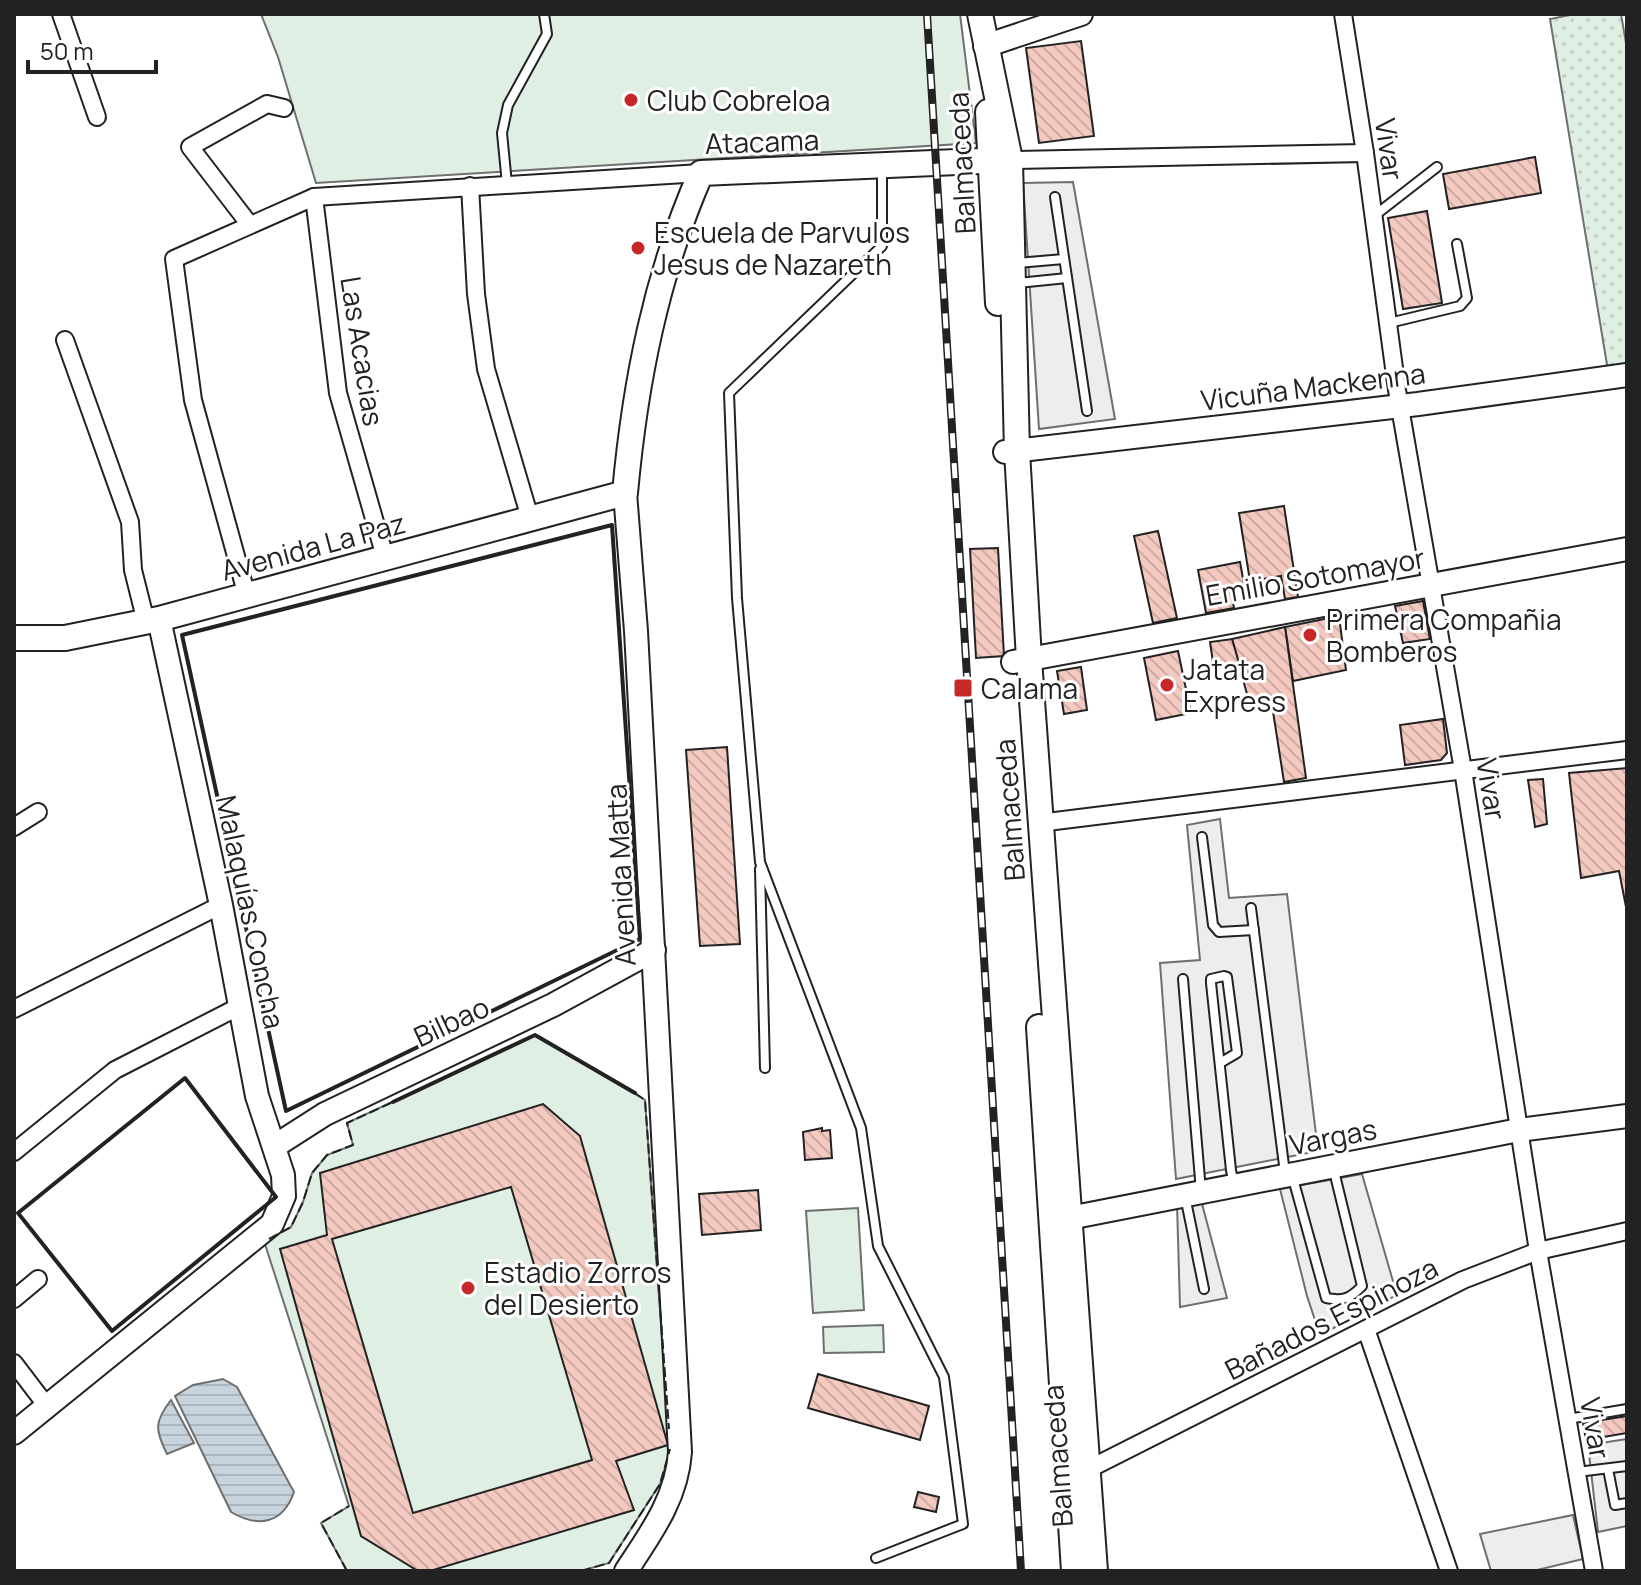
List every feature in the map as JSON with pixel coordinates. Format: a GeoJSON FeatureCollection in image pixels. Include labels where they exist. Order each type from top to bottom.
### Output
{"type":"FeatureCollection","features":[{"type":"Feature","properties":{"kind":"main road","name":"Balmaceda"},"geometry":{"type":"LineString","coordinates":[[980,14],[1013,274],[1011,452]]}},
{"type":"Feature","properties":{"kind":"main road","name":"Balmaceda"},"geometry":{"type":"LineString","coordinates":[[1000,160],[1021,661],[1062,1220]]}},
{"type":"Feature","properties":{"kind":"main road","name":"Atacama"},"geometry":{"type":"LineString","coordinates":[[701,173],[1000,160]]}},
{"type":"Feature","properties":{"kind":"main road","name":"Avenida Matta"},"geometry":{"type":"LineString","coordinates":[[625,493],[637,385],[647,342],[668,258],[701,173]]}},
{"type":"Feature","properties":{"kind":"main road","name":"Avenida La Paz"},"geometry":{"type":"LineString","coordinates":[[14,638],[65,638],[152,621],[625,493]]}},
{"type":"Feature","properties":{"kind":"main road","name":"Balmaceda"},"geometry":{"type":"LineString","coordinates":[[1021,661],[1039,823],[1078,1474],[1074,1571]]}},
{"type":"Feature","properties":{"kind":"main road","name":"Balmaceda"},"geometry":{"type":"LineString","coordinates":[[1078,1474],[1095,1571]]}},
{"type":"Feature","properties":{"kind":"street"},"geometry":{"type":"LineString","coordinates":[[61,14],[97,117]]}},
{"type":"Feature","properties":{"kind":"street"},"geometry":{"type":"LineString","coordinates":[[985,46],[1081,14]]}},
{"type":"Feature","properties":{"kind":"street","name":"Vivar"},"geometry":{"type":"LineString","coordinates":[[1343,14],[1400,405],[1463,770],[1538,1251],[1577,1472],[1584,1539],[1594,1571]]}},
{"type":"Feature","properties":{"kind":"street"},"geometry":{"type":"LineString","coordinates":[[250,225],[190,147],[267,104],[284,108]]}},
{"type":"Feature","properties":{"kind":"street","name":"Atacama"},"geometry":{"type":"LineString","coordinates":[[1000,160],[1365,153]]}},
{"type":"Feature","properties":{"kind":"street","name":"Atacama"},"geometry":{"type":"LineString","coordinates":[[247,596],[193,400],[174,259],[314,197],[701,173]]}},
{"type":"Feature","properties":{"kind":"street"},"geometry":{"type":"LineString","coordinates":[[470,186],[476,294],[486,369],[530,518]]}},
{"type":"Feature","properties":{"kind":"street","name":"Las Acacias"},"geometry":{"type":"LineString","coordinates":[[314,197],[338,393],[385,557]]}},
{"type":"Feature","properties":{"kind":"street"},"geometry":{"type":"LineString","coordinates":[[65,340],[130,522],[133,570],[152,621]]}},
{"type":"Feature","properties":{"kind":"street","name":"Vicuña Mackenna"},"geometry":{"type":"LineString","coordinates":[[1011,452],[1627,375]]}},
{"type":"Feature","properties":{"kind":"street","name":"Avenida Matta"},"geometry":{"type":"LineString","coordinates":[[625,493],[654,950],[680,1452],[677,1477],[668,1505],[626,1571]]}},
{"type":"Feature","properties":{"kind":"street","name":"Emilio Sotomayor"},"geometry":{"type":"LineString","coordinates":[[1021,661],[1627,549]]}},
{"type":"Feature","properties":{"kind":"street","name":"Malaquías Concha"},"geometry":{"type":"LineString","coordinates":[[46,1405],[272,1224],[284,1196],[283,1175],[257,1096],[221,905],[152,621]]}},
{"type":"Feature","properties":{"kind":"street"},"geometry":{"type":"LineString","coordinates":[[1039,823],[1627,750]]}},
{"type":"Feature","properties":{"kind":"street"},"geometry":{"type":"LineString","coordinates":[[14,827],[38,812]]}},
{"type":"Feature","properties":{"kind":"street"},"geometry":{"type":"LineString","coordinates":[[14,1009],[221,905]]}},
{"type":"Feature","properties":{"kind":"street","name":"Bilbao"},"geometry":{"type":"LineString","coordinates":[[275,1146],[325,1114],[553,1005],[654,950]]}},
{"type":"Feature","properties":{"kind":"street"},"geometry":{"type":"LineString","coordinates":[[14,1152],[115,1070],[242,1005]]}},
{"type":"Feature","properties":{"kind":"street","name":"Vargas"},"geometry":{"type":"LineString","coordinates":[[1062,1220],[1519,1130],[1627,1116]]}},
{"type":"Feature","properties":{"kind":"street","name":"Bañados Espinoza"},"geometry":{"type":"LineString","coordinates":[[1078,1474],[1463,1280],[1538,1251],[1627,1231]]}},
{"type":"Feature","properties":{"kind":"street"},"geometry":{"type":"LineString","coordinates":[[14,1299],[38,1279]]}},
{"type":"Feature","properties":{"kind":"street"},"geometry":{"type":"LineString","coordinates":[[1366,1329],[1449,1571]]}},
{"type":"Feature","properties":{"kind":"street"},"geometry":{"type":"LineString","coordinates":[[14,1363],[46,1405],[14,1433]]}},
{"type":"Feature","properties":{"kind":"lane"},"geometry":{"type":"LineString","coordinates":[[507,184],[502,133],[508,105],[547,34],[544,14]]}},
{"type":"Feature","properties":{"kind":"lane"},"geometry":{"type":"LineString","coordinates":[[765,1068],[760,862],[737,598],[729,393],[882,246],[882,167]]}},
{"type":"Feature","properties":{"kind":"lane"},"geometry":{"type":"LineString","coordinates":[[1374,217],[1437,167]]}},
{"type":"Feature","properties":{"kind":"lane"},"geometry":{"type":"LineString","coordinates":[[1055,197],[1087,411]]}},
{"type":"Feature","properties":{"kind":"lane"},"geometry":{"type":"LineString","coordinates":[[1388,324],[1460,306],[1467,298],[1457,244]]}},
{"type":"Feature","properties":{"kind":"lane"},"geometry":{"type":"LineString","coordinates":[[1013,274],[1064,259]]}},
{"type":"Feature","properties":{"kind":"lane"},"geometry":{"type":"LineString","coordinates":[[1013,274],[1067,278]]}},
{"type":"Feature","properties":{"kind":"lane"},"geometry":{"type":"LineString","coordinates":[[1202,837],[1213,925],[1219,932],[1254,930]]}},
{"type":"Feature","properties":{"kind":"lane"},"geometry":{"type":"LineString","coordinates":[[760,862],[861,1128],[878,1246],[944,1377],[963,1524],[876,1558]]}},
{"type":"Feature","properties":{"kind":"lane"},"geometry":{"type":"LineString","coordinates":[[1251,908],[1289,1175],[1326,1298],[1340,1301],[1352,1297],[1362,1286],[1332,1166]]}},
{"type":"Feature","properties":{"kind":"lane"},"geometry":{"type":"LineString","coordinates":[[1220,1063],[1237,1053],[1227,977],[1224,976],[1211,979],[1211,983],[1220,1063],[1234,1186]]}},
{"type":"Feature","properties":{"kind":"lane"},"geometry":{"type":"LineString","coordinates":[[1183,979],[1193,1194],[1204,1289]]}},
{"type":"Feature","properties":{"kind":"lane"},"geometry":{"type":"LineString","coordinates":[[1568,1419],[1627,1409]]}},
{"type":"Feature","properties":{"kind":"lane"},"geometry":{"type":"LineString","coordinates":[[1577,1472],[1627,1466]]}},
{"type":"Feature","properties":{"kind":"lane"},"geometry":{"type":"LineString","coordinates":[[1608,1469],[1615,1505],[1627,1503]]}},
{"type":"Feature","properties":{"kind":"green space","name":"Club Cobreloa"},"geometry":{"type":"Polygon","coordinates":[[[261,14],[960,14],[976,143],[316,183],[278,57],[261,14]]]}},
{"type":"Feature","properties":{"kind":"green space"},"geometry":{"type":"Polygon","coordinates":[[[1575,14],[1621,14],[1627,49],[1627,369],[1608,371],[1550,19],[1575,14]]]}},
{"type":"Feature","properties":{"kind":"green space","name":"Estadio Zorros del Desierto"},"geometry":{"type":"Polygon","coordinates":[[[535,1035],[645,1100],[670,1451],[660,1484],[609,1563],[581,1571],[347,1571],[321,1523],[349,1506],[264,1241],[291,1227],[312,1173],[327,1155],[353,1145],[347,1123],[535,1035]]]}},
{"type":"Feature","properties":{"kind":"green space"},"geometry":{"type":"Polygon","coordinates":[[[858,1208],[864,1310],[813,1313],[806,1211],[858,1208]]]}},
{"type":"Feature","properties":{"kind":"green space"},"geometry":{"type":"Polygon","coordinates":[[[883,1325],[884,1352],[824,1353],[823,1327],[883,1325]]]}},
{"type":"Feature","properties":{"kind":"shaded area"},"geometry":{"type":"Polygon","coordinates":[[[1073,182],[1115,419],[1039,429],[1023,183],[1073,182]]]}},
{"type":"Feature","properties":{"kind":"shaded area"},"geometry":{"type":"Polygon","coordinates":[[[1220,819],[1229,898],[1287,894],[1318,1151],[1176,1179],[1160,963],[1200,960],[1187,825],[1220,819]]]}},
{"type":"Feature","properties":{"kind":"shaded area"},"geometry":{"type":"Polygon","coordinates":[[[1362,1174],[1397,1295],[1320,1335],[1280,1189],[1362,1174]]]}},
{"type":"Feature","properties":{"kind":"shaded area"},"geometry":{"type":"Polygon","coordinates":[[[1201,1200],[1227,1298],[1180,1307],[1177,1204],[1201,1200]]]}},
{"type":"Feature","properties":{"kind":"shaded area"},"geometry":{"type":"Polygon","coordinates":[[[223,1379],[237,1387],[294,1492],[283,1511],[268,1520],[251,1520],[231,1512],[175,1396],[193,1385],[223,1379]]]}},
{"type":"Feature","properties":{"kind":"shaded area"},"geometry":{"type":"Polygon","coordinates":[[[171,1400],[194,1443],[167,1454],[158,1426],[171,1400]]]}},
{"type":"Feature","properties":{"kind":"shaded area"},"geometry":{"type":"Polygon","coordinates":[[[1627,1439],[1627,1526],[1598,1532],[1588,1445],[1627,1439]]]}},
{"type":"Feature","properties":{"kind":"shaded area"},"geometry":{"type":"Polygon","coordinates":[[[1573,1515],[1583,1559],[1533,1571],[1491,1571],[1480,1534],[1573,1515]]]}},
{"type":"Feature","properties":{"kind":"building"},"geometry":{"type":"Polygon","coordinates":[[[1081,41],[1094,136],[1039,143],[1026,48],[1081,41]]]}},
{"type":"Feature","properties":{"kind":"building"},"geometry":{"type":"Polygon","coordinates":[[[1535,157],[1541,193],[1449,209],[1443,174],[1535,157]]]}},
{"type":"Feature","properties":{"kind":"building"},"geometry":{"type":"Polygon","coordinates":[[[1427,211],[1442,303],[1403,309],[1388,218],[1427,211]]]}},
{"type":"Feature","properties":{"kind":"building"},"geometry":{"type":"Polygon","coordinates":[[[1284,506],[1298,597],[1285,599],[1281,576],[1250,581],[1239,513],[1284,506]]]}},
{"type":"Feature","properties":{"kind":"building"},"geometry":{"type":"Polygon","coordinates":[[[1158,531],[1177,618],[1153,623],[1134,536],[1158,531]]]}},
{"type":"Feature","properties":{"kind":"building"},"geometry":{"type":"Polygon","coordinates":[[[998,548],[1004,656],[976,658],[970,549],[998,548]]]}},
{"type":"Feature","properties":{"kind":"building"},"geometry":{"type":"Polygon","coordinates":[[[1240,562],[1244,584],[1230,586],[1234,608],[1206,613],[1198,570],[1240,562]]]}},
{"type":"Feature","properties":{"kind":"building"},"geometry":{"type":"Polygon","coordinates":[[[1423,601],[1430,639],[1403,643],[1395,606],[1423,601]]]}},
{"type":"Feature","properties":{"kind":"building"},"geometry":{"type":"Polygon","coordinates":[[[1339,616],[1346,670],[1293,681],[1285,627],[1339,616]]]}},
{"type":"Feature","properties":{"kind":"building"},"geometry":{"type":"Polygon","coordinates":[[[1285,627],[1306,778],[1284,782],[1272,705],[1250,705],[1232,639],[1285,627]]]}},
{"type":"Feature","properties":{"kind":"building"},"geometry":{"type":"Polygon","coordinates":[[[1232,639],[1239,663],[1214,669],[1210,642],[1232,639]]]}},
{"type":"Feature","properties":{"kind":"building","name":"Jatata Express"},"geometry":{"type":"Polygon","coordinates":[[[1178,651],[1191,713],[1156,720],[1144,658],[1178,651]]]}},
{"type":"Feature","properties":{"kind":"building"},"geometry":{"type":"Polygon","coordinates":[[[1081,667],[1087,710],[1064,714],[1057,671],[1081,667]]]}},
{"type":"Feature","properties":{"kind":"building"},"geometry":{"type":"Polygon","coordinates":[[[1443,719],[1447,753],[1441,760],[1405,765],[1400,725],[1443,719]]]}},
{"type":"Feature","properties":{"kind":"building"},"geometry":{"type":"Polygon","coordinates":[[[727,747],[740,944],[700,946],[686,750],[727,747]]]}},
{"type":"Feature","properties":{"kind":"building"},"geometry":{"type":"Polygon","coordinates":[[[1627,768],[1627,912],[1619,871],[1581,878],[1569,773],[1627,768]]]}},
{"type":"Feature","properties":{"kind":"building"},"geometry":{"type":"Polygon","coordinates":[[[1543,779],[1547,824],[1535,827],[1528,780],[1543,779]]]}},
{"type":"Feature","properties":{"kind":"building"},"geometry":{"type":"Polygon","coordinates":[[[543,1104],[580,1136],[668,1445],[616,1461],[634,1510],[430,1571],[418,1571],[361,1536],[280,1249],[327,1235],[320,1173],[543,1104]],[[511,1187],[332,1239],[413,1513],[592,1460],[511,1187]]]}},
{"type":"Feature","properties":{"kind":"building"},"geometry":{"type":"Polygon","coordinates":[[[822,1128],[822,1131],[830,1130],[832,1158],[805,1160],[803,1132],[822,1128]]]}},
{"type":"Feature","properties":{"kind":"building"},"geometry":{"type":"Polygon","coordinates":[[[758,1190],[761,1230],[702,1235],[699,1194],[758,1190]]]}},
{"type":"Feature","properties":{"kind":"building"},"geometry":{"type":"Polygon","coordinates":[[[818,1374],[929,1406],[920,1440],[808,1408],[818,1374]]]}},
{"type":"Feature","properties":{"kind":"building"},"geometry":{"type":"Polygon","coordinates":[[[1627,1416],[1627,1433],[1586,1440],[1583,1423],[1627,1416]]]}},
{"type":"Feature","properties":{"kind":"building"},"geometry":{"type":"Polygon","coordinates":[[[918,1492],[939,1497],[936,1512],[914,1507],[918,1492]]]}},
{"type":"Feature","properties":{"kind":"railway"},"geometry":{"type":"LineString","coordinates":[[927,14],[1021,1571]]}},
{"type":"Feature","properties":{"kind":"fence"},"geometry":{"type":"LineString","coordinates":[[635,1093],[645,1100],[669,1429]]}},
{"type":"Feature","properties":{"kind":"fence"},"geometry":{"type":"LineString","coordinates":[[269,1239],[291,1227],[312,1173],[327,1155],[353,1145],[347,1123],[393,1102]]}},
{"type":"Feature","properties":{"kind":"fence"},"geometry":{"type":"LineString","coordinates":[[581,1571],[609,1563],[660,1484],[670,1449]]}},
{"type":"Feature","properties":{"kind":"fence"},"geometry":{"type":"LineString","coordinates":[[347,1571],[321,1523],[349,1506]]}},
{"type":"Feature","properties":{"kind":"wall"},"geometry":{"type":"LineString","coordinates":[[612,525],[640,939],[286,1111],[182,635],[612,525]]}},
{"type":"Feature","properties":{"kind":"wall"},"geometry":{"type":"LineString","coordinates":[[393,1102],[535,1035],[635,1093]]}},
{"type":"Feature","properties":{"kind":"wall"},"geometry":{"type":"LineString","coordinates":[[185,1078],[276,1197],[112,1331],[18,1213],[185,1078]]}},
{"type":"Feature","properties":{"kind":"place","name":"Club Cobreloa"},"geometry":{"type":"Point","coordinates":[631,100]}},
{"type":"Feature","properties":{"kind":"place","name":"Escuela de Parvulos Jesus de Nazareth"},"geometry":{"type":"Point","coordinates":[638,248]}},
{"type":"Feature","properties":{"kind":"place","name":"Primera Compañia Bomberos"},"geometry":{"type":"Point","coordinates":[1310,635]}},
{"type":"Feature","properties":{"kind":"place","name":"Jatata Express"},"geometry":{"type":"Point","coordinates":[1167,685]}},
{"type":"Feature","properties":{"kind":"place","name":"Calama"},"geometry":{"type":"Point","coordinates":[963,688]}},
{"type":"Feature","properties":{"kind":"place","name":"Estadio Zorros del Desierto"},"geometry":{"type":"Point","coordinates":[468,1288]}}]}
